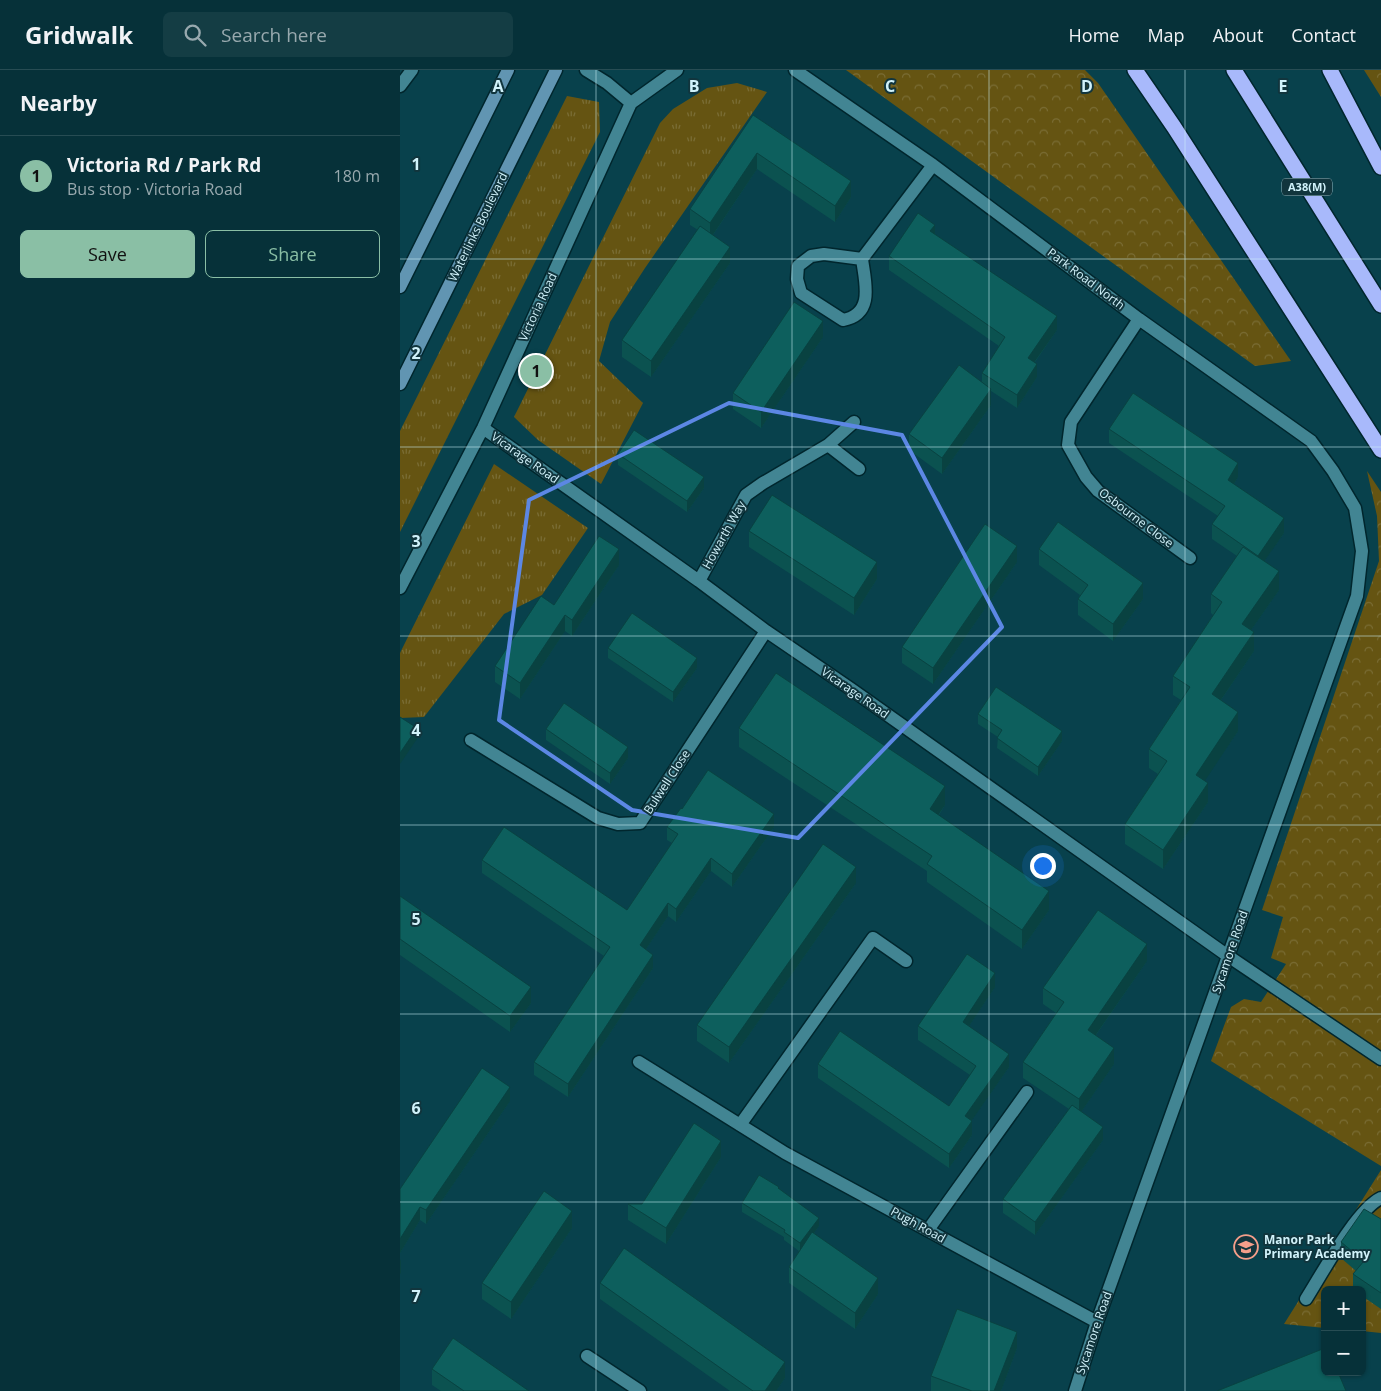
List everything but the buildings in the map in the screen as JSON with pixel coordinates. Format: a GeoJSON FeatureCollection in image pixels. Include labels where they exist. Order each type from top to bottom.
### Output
{"type":"FeatureCollection","features":[{"type":"Feature","properties":{"kind":"highway"},"geometry":{"type":"LineString","coordinates":[[1135,70],[1381,450]]}},
{"type":"Feature","properties":{"kind":"highway","name":"A38(M)"},"geometry":{"type":"LineString","coordinates":[[1234,70],[1381,305]]}},
{"type":"Feature","properties":{"kind":"highway"},"geometry":{"type":"LineString","coordinates":[[1330,70],[1381,167]]}},
{"type":"Feature","properties":{"kind":"main road"},"geometry":{"type":"LineString","coordinates":[[400,287],[508,70]]}},
{"type":"Feature","properties":{"kind":"main road","name":"Waterlinks Boulevard"},"geometry":{"type":"LineString","coordinates":[[400,384],[556,70]]}},
{"type":"Feature","properties":{"kind":"street"},"geometry":{"type":"LineString","coordinates":[[400,86],[412,70]]}},
{"type":"Feature","properties":{"kind":"street"},"geometry":{"type":"LineString","coordinates":[[586,70],[607,83],[631,103]]}},
{"type":"Feature","properties":{"kind":"street","name":"Victoria Road"},"geometry":{"type":"LineString","coordinates":[[400,588],[483,428],[631,103],[677,70]]}},
{"type":"Feature","properties":{"kind":"street","name":"Park Road North"},"geometry":{"type":"LineString","coordinates":[[795,70],[933,165],[1139,319],[1311,441],[1355,508]]}},
{"type":"Feature","properties":{"kind":"street"},"geometry":{"type":"LineString","coordinates":[[862,258],[824,254],[811,256],[798,266],[797,279],[801,293],[843,320],[852,318],[861,310],[866,298],[862,258],[933,165]]}},
{"type":"Feature","properties":{"kind":"street","name":"Osbourne Close"},"geometry":{"type":"LineString","coordinates":[[1139,319],[1070,422],[1068,445],[1086,477],[1098,491],[1190,558]]}},
{"type":"Feature","properties":{"kind":"street","name":"Howarth Way"},"geometry":{"type":"LineString","coordinates":[[699,581],[746,495],[764,482],[828,445],[854,422]]}},
{"type":"Feature","properties":{"kind":"street","name":"Vicarage Road"},"geometry":{"type":"LineString","coordinates":[[483,428],[699,581],[766,631],[1228,956],[1381,1059]]}},
{"type":"Feature","properties":{"kind":"street"},"geometry":{"type":"LineString","coordinates":[[828,445],[859,469]]}},
{"type":"Feature","properties":{"kind":"street","name":"Sycamore Road"},"geometry":{"type":"LineString","coordinates":[[1075,1391],[1097,1322],[1357,596],[1362,551],[1355,508]]}},
{"type":"Feature","properties":{"kind":"street","name":"Bulwell Close"},"geometry":{"type":"LineString","coordinates":[[471,740],[598,818],[618,824],[640,823],[766,631]]}},
{"type":"Feature","properties":{"kind":"street"},"geometry":{"type":"LineString","coordinates":[[740,1125],[873,938],[906,961]]}},
{"type":"Feature","properties":{"kind":"street","name":"Pugh Road"},"geometry":{"type":"LineString","coordinates":[[639,1062],[785,1153],[1097,1322]]}},
{"type":"Feature","properties":{"kind":"street"},"geometry":{"type":"LineString","coordinates":[[928,1230],[1027,1092]]}},
{"type":"Feature","properties":{"kind":"street"},"geometry":{"type":"LineString","coordinates":[[1306,1299],[1356,1222],[1373,1202],[1381,1198]]}},
{"type":"Feature","properties":{"kind":"street"},"geometry":{"type":"LineString","coordinates":[[587,1356],[640,1391]]}},
{"type":"Feature","properties":{"kind":"highlighted area"},"geometry":{"type":"Polygon","coordinates":[[[729,403],[902,435],[1002,627],[798,838],[632,810],[499,720],[529,500],[729,403]]]}},
{"type":"Feature","properties":{"kind":"green space"},"geometry":{"type":"Polygon","coordinates":[[[846,70],[1085,70],[1098,83],[1291,361],[1255,366],[846,70]]]}},
{"type":"Feature","properties":{"kind":"green space"},"geometry":{"type":"Polygon","coordinates":[[[1364,70],[1381,70],[1381,97],[1364,70]]]}},
{"type":"Feature","properties":{"kind":"green space"},"geometry":{"type":"Polygon","coordinates":[[[737,83],[767,92],[645,268],[610,322],[599,361],[643,403],[601,484],[538,440],[514,417],[660,123],[673,109],[707,88],[737,83]]]}},
{"type":"Feature","properties":{"kind":"green space"},"geometry":{"type":"Polygon","coordinates":[[[567,96],[599,102],[600,132],[400,532],[400,431],[567,96]]]}},
{"type":"Feature","properties":{"kind":"green space"},"geometry":{"type":"Polygon","coordinates":[[[494,464],[588,528],[542,595],[504,614],[424,717],[400,718],[400,653],[494,464]]]}},
{"type":"Feature","properties":{"kind":"green space"},"geometry":{"type":"Polygon","coordinates":[[[1367,471],[1381,492],[1381,1166],[1211,1061],[1231,1007],[1244,999],[1261,1002],[1286,964],[1271,958],[1283,917],[1262,910],[1379,561],[1377,516],[1367,471]]]}},
{"type":"Feature","properties":{"kind":"green space"},"geometry":{"type":"Polygon","coordinates":[[[1381,1170],[1381,1333],[1366,1331],[1366,1286],[1321,1286],[1321,1328],[1284,1324],[1381,1170]]]}},
{"type":"Feature","properties":{"kind":"place","name":"Victoria Rd / Park Rd"},"geometry":{"type":"Point","coordinates":[536,371]}},
{"type":"Feature","properties":{"kind":"place","name":"Manor Park Primary Academy"},"geometry":{"type":"Point","coordinates":[1246,1247]}}]}
